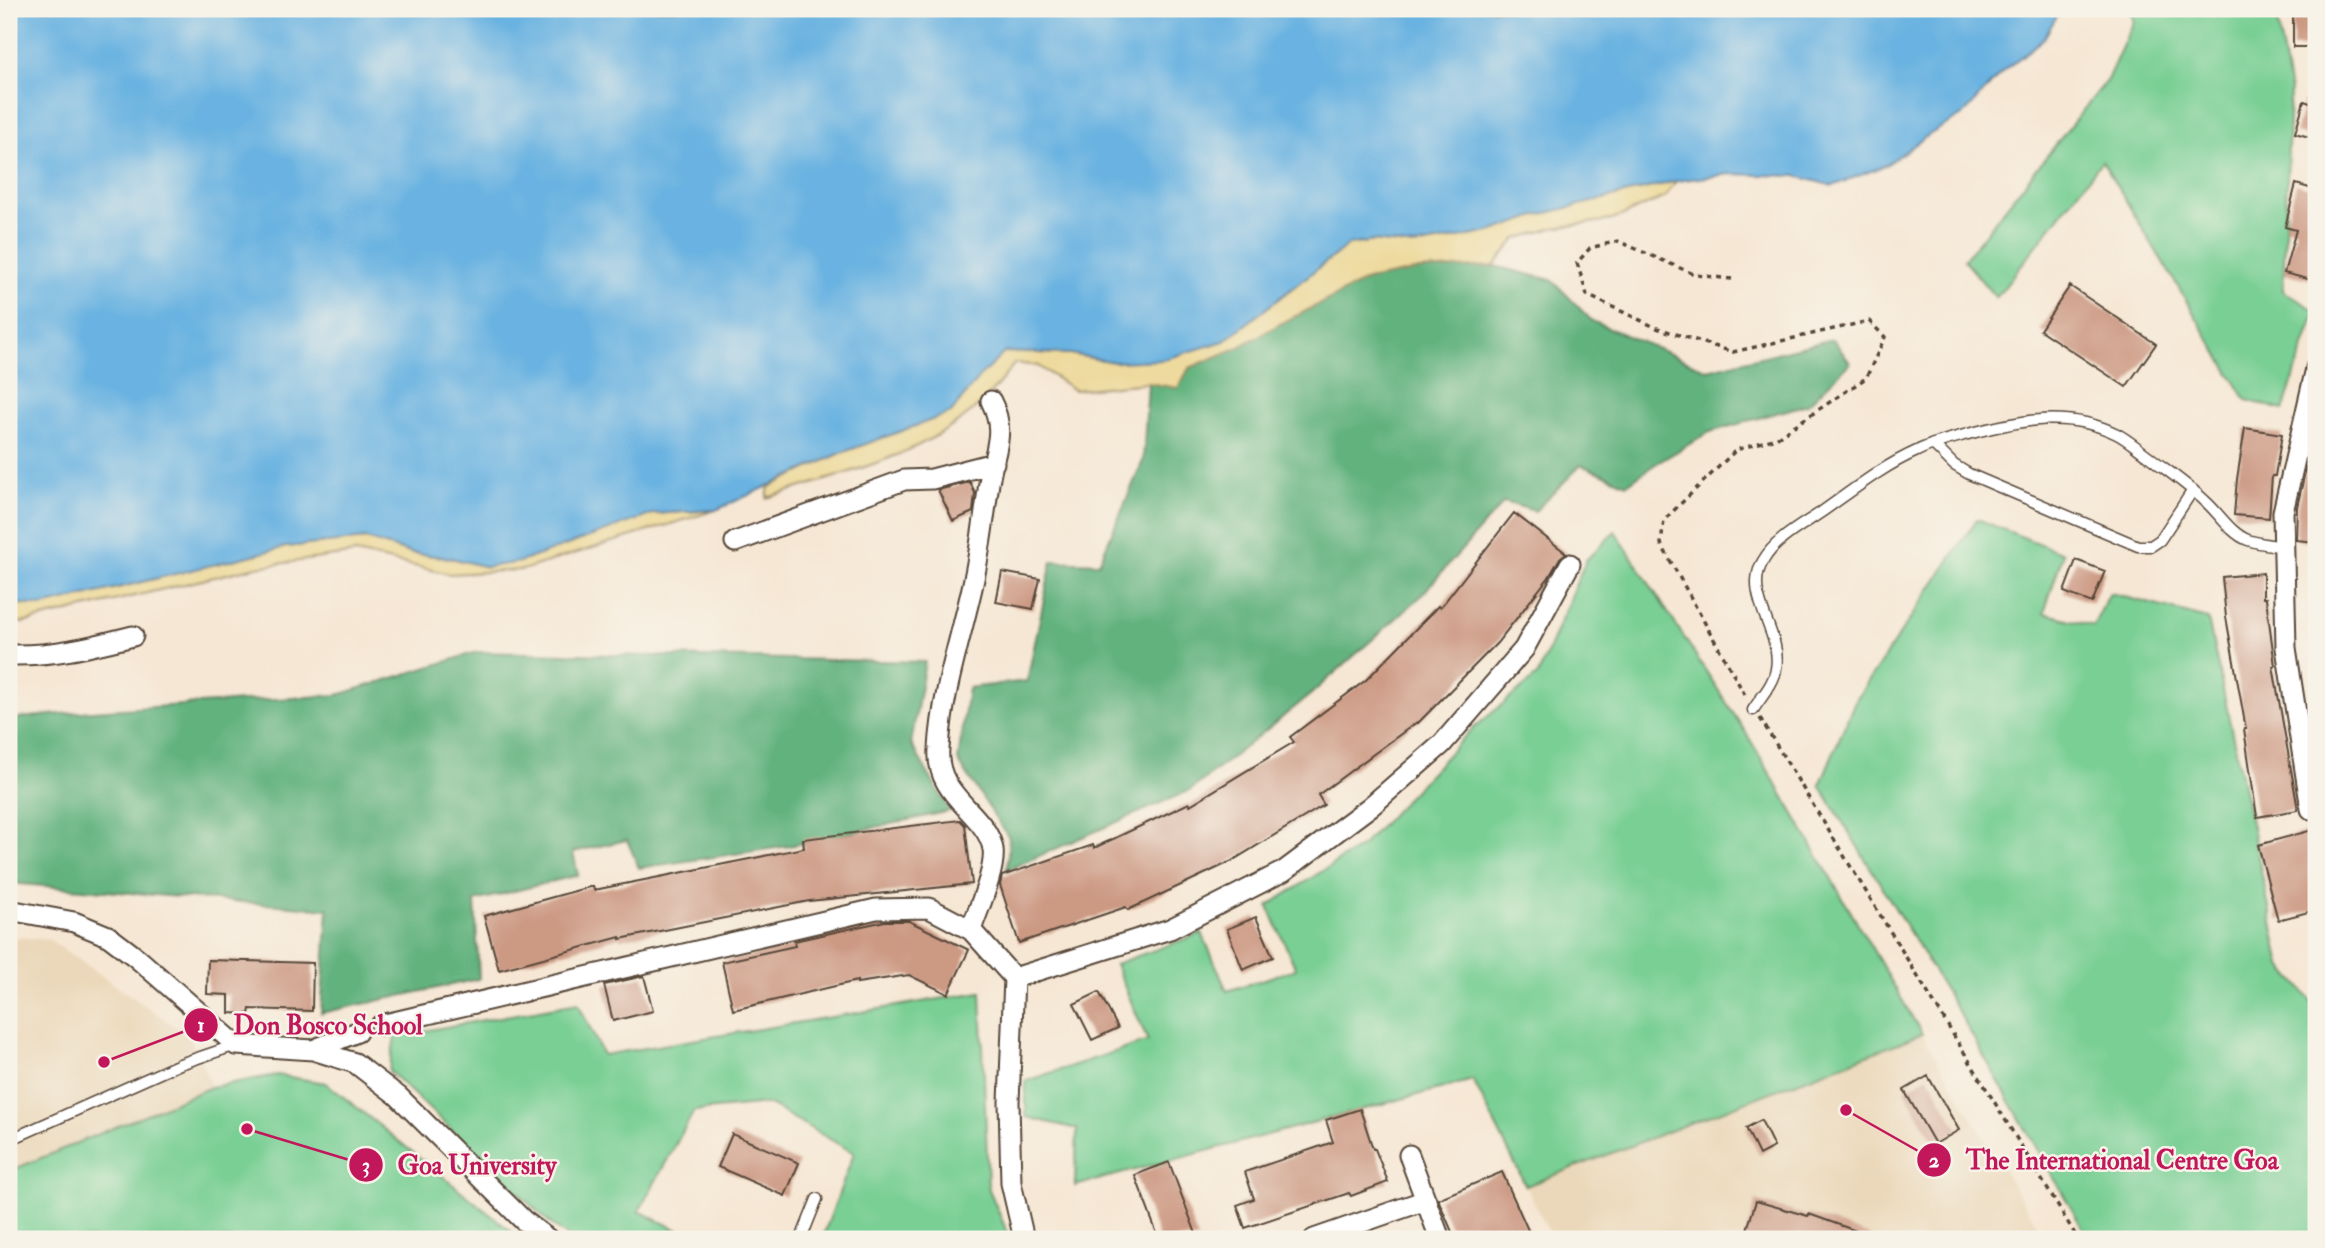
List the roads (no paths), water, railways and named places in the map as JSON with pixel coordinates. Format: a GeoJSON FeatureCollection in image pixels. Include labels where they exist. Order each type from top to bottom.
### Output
{"type":"FeatureCollection","features":[{"type":"Feature","properties":{"kind":"street"},"geometry":{"type":"LineString","coordinates":[[2315,378],[2283,512],[2286,648],[2311,809],[2316,808]]}},
{"type":"Feature","properties":{"kind":"street"},"geometry":{"type":"LineString","coordinates":[[971,930],[993,863],[993,849],[988,835],[947,785],[940,766],[939,750],[953,667],[973,586],[999,442],[1000,426],[991,401]]}},
{"type":"Feature","properties":{"kind":"street"},"geometry":{"type":"LineString","coordinates":[[735,542],[904,481],[932,478],[994,463]]}},
{"type":"Feature","properties":{"kind":"street"},"geometry":{"type":"LineString","coordinates":[[1014,978],[1170,929],[1284,871],[1371,806],[1442,744],[1524,649],[1570,564]]}},
{"type":"Feature","properties":{"kind":"street"},"geometry":{"type":"LineString","coordinates":[[9,655],[44,655],[134,636]]}},
{"type":"Feature","properties":{"kind":"street"},"geometry":{"type":"LineString","coordinates":[[381,1025],[876,909],[929,908],[971,930],[1014,978],[1009,1101],[1011,1183],[1024,1239]]}},
{"type":"Feature","properties":{"kind":"street"},"geometry":{"type":"LineString","coordinates":[[9,910],[74,922],[108,936],[236,1045],[313,1050],[355,1063],[398,1096],[523,1220],[548,1239]]}},
{"type":"Feature","properties":{"kind":"street"},"geometry":{"type":"LineString","coordinates":[[313,1050],[357,1032]]}},
{"type":"Feature","properties":{"kind":"street"},"geometry":{"type":"LineString","coordinates":[[1409,1155],[1440,1239]]}},
{"type":"Feature","properties":{"kind":"street"},"geometry":{"type":"LineString","coordinates":[[1314,1239],[1426,1200]]}},
{"type":"Feature","properties":{"kind":"lane"},"geometry":{"type":"LineString","coordinates":[[1753,710],[1773,679],[1777,667],[1776,651],[1759,597],[1757,579],[1760,565],[1768,552],[1794,531],[1894,463],[1933,444],[2008,423],[2046,418],[2078,421],[2118,434],[2193,490],[2235,533],[2248,540],[2284,547]]}},
{"type":"Feature","properties":{"kind":"lane"},"geometry":{"type":"LineString","coordinates":[[1933,444],[1954,465],[1969,474],[2138,546],[2151,546],[2160,540],[2193,490]]}},
{"type":"Feature","properties":{"kind":"lane"},"geometry":{"type":"LineString","coordinates":[[9,1140],[180,1064],[236,1045]]}},
{"type":"Feature","properties":{"kind":"lane"},"geometry":{"type":"LineString","coordinates":[[801,1239],[817,1199]]}},
{"type":"Feature","properties":{"kind":"water"},"geometry":{"type":"Polygon","coordinates":[[[9,9],[2061,9],[2044,38],[2002,72],[1964,114],[1886,165],[1833,186],[1796,176],[1730,174],[1676,181],[1539,215],[1490,232],[1415,246],[1374,241],[1348,245],[1224,341],[1162,360],[1114,362],[1070,354],[1005,352],[979,377],[951,413],[841,453],[716,510],[653,514],[520,562],[487,567],[451,558],[411,553],[366,539],[286,547],[43,606],[9,603],[9,9]]]}},
{"type":"Feature","properties":{"kind":"place","name":"Don Bosco School"},"geometry":{"type":"Point","coordinates":[104,1062]}},
{"type":"Feature","properties":{"kind":"place","name":"The International Centre Goa"},"geometry":{"type":"Point","coordinates":[1846,1110]}},
{"type":"Feature","properties":{"kind":"place","name":"Goa University"},"geometry":{"type":"Point","coordinates":[247,1129]}}]}
